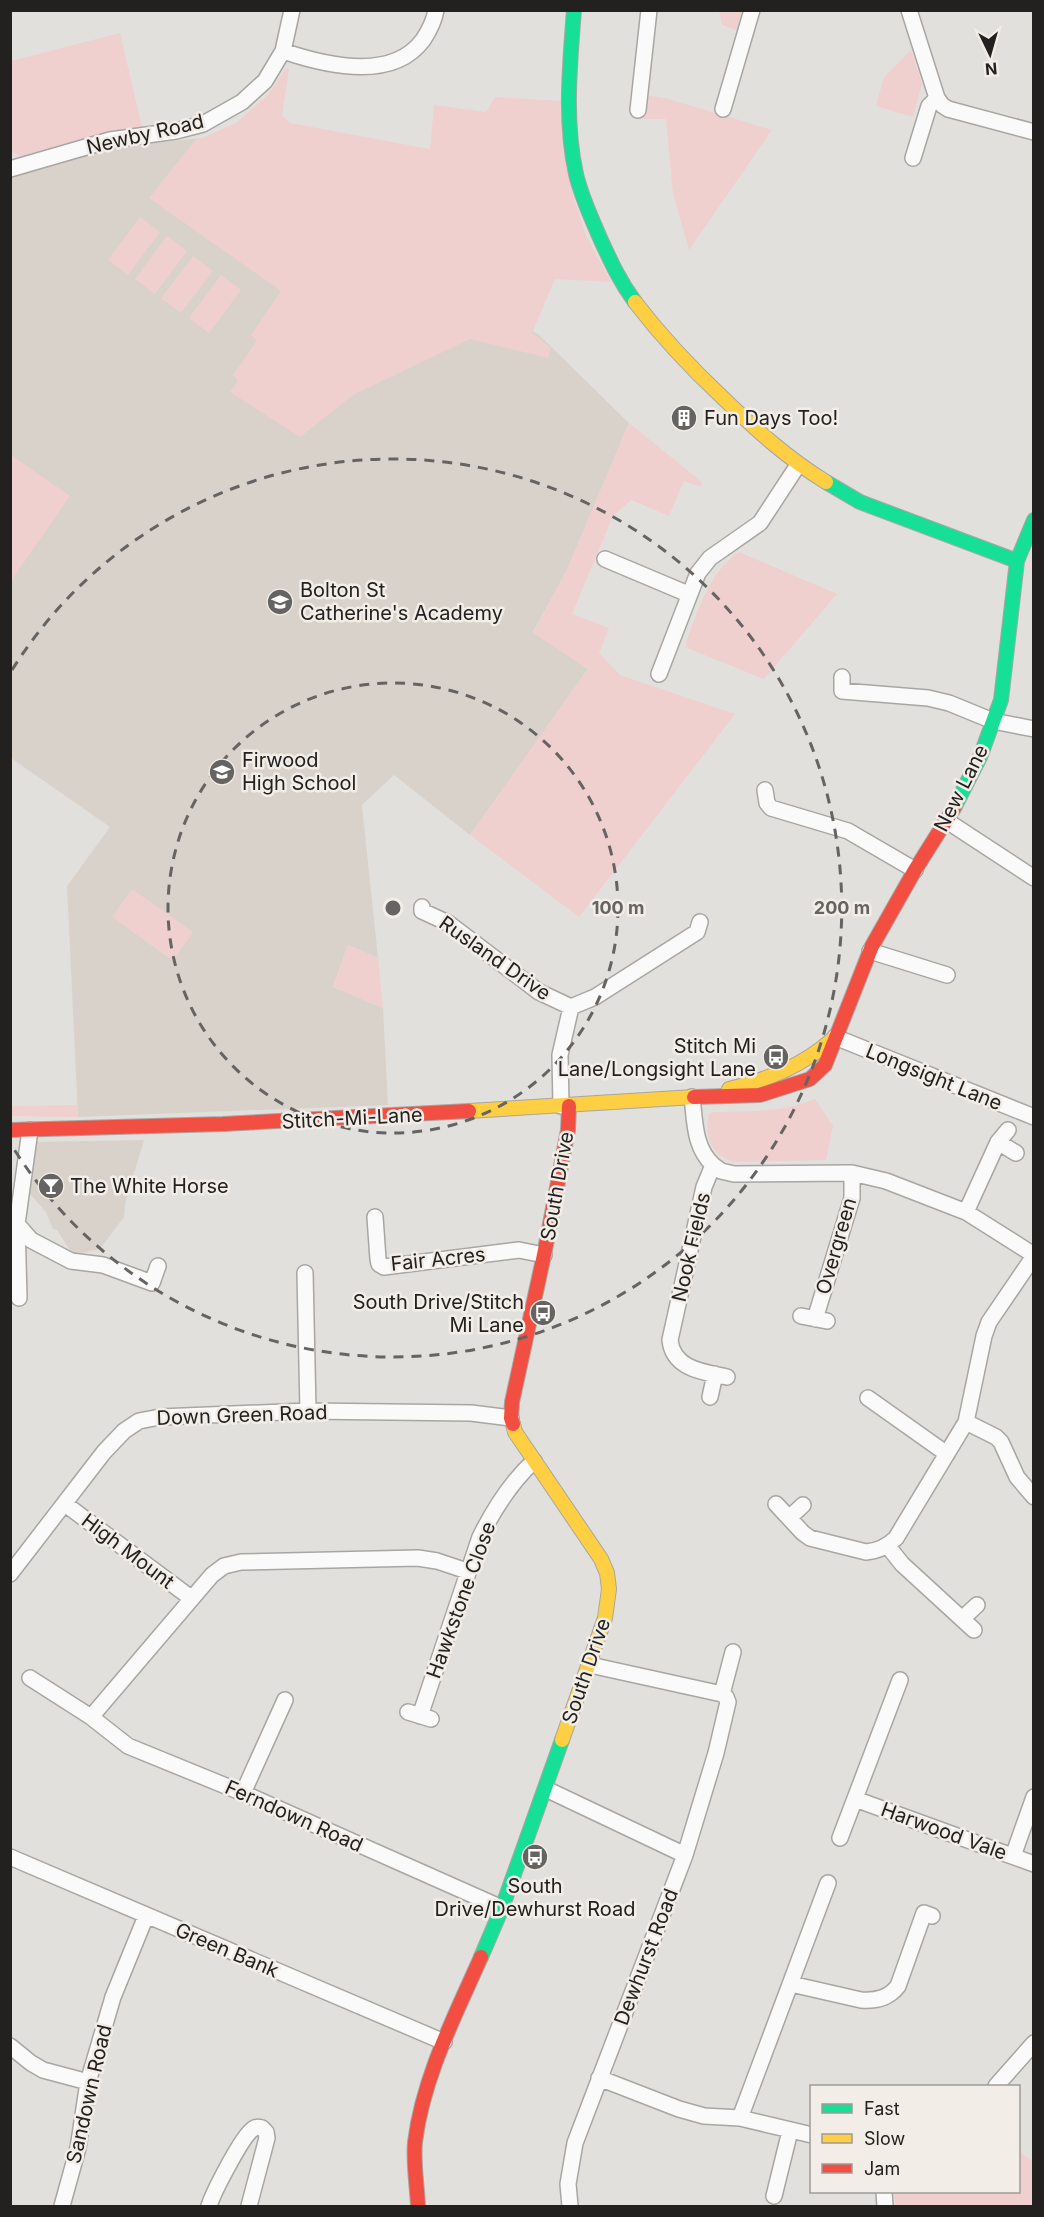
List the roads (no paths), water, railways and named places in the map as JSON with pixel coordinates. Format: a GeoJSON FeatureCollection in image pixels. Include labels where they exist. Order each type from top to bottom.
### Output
{"type":"FeatureCollection","features":[{"type":"Feature","properties":{"kind":"street","name":"Newby Road"},"geometry":{"type":"LineString","coordinates":[[10,169],[110,140],[176,131],[203,124],[242,102],[265,81],[283,51],[292,10]]}},
{"type":"Feature","properties":{"kind":"street"},"geometry":{"type":"LineString","coordinates":[[283,51],[304,58],[364,67],[385,66],[404,58],[418,46],[429,31],[436,10]]}},
{"type":"Feature","properties":{"kind":"street"},"geometry":{"type":"LineString","coordinates":[[574,10],[569,79],[570,126],[576,174],[587,208],[619,280],[650,322],[703,379],[763,437],[798,465],[860,502],[1017,561]]}},
{"type":"Feature","properties":{"kind":"street"},"geometry":{"type":"LineString","coordinates":[[638,110],[650,10]]}},
{"type":"Feature","properties":{"kind":"street"},"geometry":{"type":"LineString","coordinates":[[723,109],[752,10]]}},
{"type":"Feature","properties":{"kind":"street"},"geometry":{"type":"LineString","coordinates":[[909,10],[937,98],[942,105],[948,109],[1032,128]]}},
{"type":"Feature","properties":{"kind":"street"},"geometry":{"type":"LineString","coordinates":[[913,158],[929,106],[937,98]]}},
{"type":"Feature","properties":{"kind":"street"},"geometry":{"type":"LineString","coordinates":[[659,674],[674,657],[688,594],[698,573],[710,558],[760,523],[798,465]]}},
{"type":"Feature","properties":{"kind":"street","name":"New Lane"},"geometry":{"type":"LineString","coordinates":[[836,1037],[870,951],[915,870],[947,820],[980,757],[1004,685],[1012,588],[1017,561],[1034,520]]}},
{"type":"Feature","properties":{"kind":"street"},"geometry":{"type":"LineString","coordinates":[[605,559],[688,594]]}},
{"type":"Feature","properties":{"kind":"street"},"geometry":{"type":"LineString","coordinates":[[842,677],[842,691],[928,698],[950,703],[993,721],[1034,729]]}},
{"type":"Feature","properties":{"kind":"street"},"geometry":{"type":"LineString","coordinates":[[765,790],[767,803],[771,808],[848,831],[915,870]]}},
{"type":"Feature","properties":{"kind":"street"},"geometry":{"type":"LineString","coordinates":[[947,820],[1034,878]]}},
{"type":"Feature","properties":{"kind":"street","name":"Rusland Drive"},"geometry":{"type":"LineString","coordinates":[[422,907],[422,911],[447,923],[539,992],[571,1007],[595,997],[697,932],[700,922]]}},
{"type":"Feature","properties":{"kind":"street"},"geometry":{"type":"LineString","coordinates":[[870,951],[947,975]]}},
{"type":"Feature","properties":{"kind":"street","name":"Rusland Drive"},"geometry":{"type":"LineString","coordinates":[[565,1106],[560,1055],[571,1007]]}},
{"type":"Feature","properties":{"kind":"street","name":"Stitch-Mi-Lane"},"geometry":{"type":"LineString","coordinates":[[10,1130],[223,1124],[760,1095],[810,1079],[825,1065],[836,1037]]}},
{"type":"Feature","properties":{"kind":"street","name":"Longsight Lane"},"geometry":{"type":"LineString","coordinates":[[836,1037],[1034,1117]]}},
{"type":"Feature","properties":{"kind":"street","name":"Nook Fields"},"geometry":{"type":"LineString","coordinates":[[692,1097],[697,1138],[706,1159],[713,1165],[704,1186],[669,1340],[675,1357],[682,1364],[721,1376],[710,1397]]}},
{"type":"Feature","properties":{"kind":"street","name":"South Drive"},"geometry":{"type":"LineString","coordinates":[[418,2206],[415,2169],[418,2119],[444,2042],[502,1908],[546,1789],[590,1665],[608,1604],[607,1573],[601,1559],[515,1432],[511,1419],[512,1402],[568,1130],[565,1106]]}},
{"type":"Feature","properties":{"kind":"street"},"geometry":{"type":"LineString","coordinates":[[19,1298],[16,1224],[30,1130]]}},
{"type":"Feature","properties":{"kind":"street"},"geometry":{"type":"LineString","coordinates":[[966,1212],[1003,1136],[1016,1153]]}},
{"type":"Feature","properties":{"kind":"street"},"geometry":{"type":"LineString","coordinates":[[713,1165],[721,1171],[734,1174],[852,1173],[886,1181],[966,1212],[1034,1255],[989,1322],[966,1422],[896,1538],[873,1552],[810,1538],[776,1504]]}},
{"type":"Feature","properties":{"kind":"street","name":"Overgreen"},"geometry":{"type":"LineString","coordinates":[[814,1318],[852,1198],[852,1173]]}},
{"type":"Feature","properties":{"kind":"street","name":"Fair Acres"},"geometry":{"type":"LineString","coordinates":[[375,1217],[378,1259],[384,1267],[519,1250],[544,1255]]}},
{"type":"Feature","properties":{"kind":"street"},"geometry":{"type":"LineString","coordinates":[[16,1224],[31,1240],[71,1261],[103,1265],[152,1283],[158,1266]]}},
{"type":"Feature","properties":{"kind":"street"},"geometry":{"type":"LineString","coordinates":[[305,1273],[308,1411]]}},
{"type":"Feature","properties":{"kind":"street"},"geometry":{"type":"LineString","coordinates":[[867,1398],[947,1454]]}},
{"type":"Feature","properties":{"kind":"street","name":"Down Green Road"},"geometry":{"type":"LineString","coordinates":[[10,1574],[104,1452],[124,1431],[139,1421],[160,1417],[308,1411],[471,1413],[511,1419]]}},
{"type":"Feature","properties":{"kind":"street"},"geometry":{"type":"LineString","coordinates":[[966,1422],[996,1437],[1001,1442],[1017,1477],[1034,1497]]}},
{"type":"Feature","properties":{"kind":"street","name":"Hawkstone Close"},"geometry":{"type":"LineString","coordinates":[[419,1715],[480,1537],[493,1512],[520,1474],[534,1461]]}},
{"type":"Feature","properties":{"kind":"street","name":"High Mount"},"geometry":{"type":"LineString","coordinates":[[66,1504],[191,1598]]}},
{"type":"Feature","properties":{"kind":"street"},"geometry":{"type":"LineString","coordinates":[[789,1518],[803,1505]]}},
{"type":"Feature","properties":{"kind":"street"},"geometry":{"type":"LineString","coordinates":[[887,1545],[902,1564],[974,1630]]}},
{"type":"Feature","properties":{"kind":"street"},"geometry":{"type":"LineString","coordinates":[[92,1717],[191,1598],[217,1570],[232,1563],[418,1558],[437,1561],[467,1571]]}},
{"type":"Feature","properties":{"kind":"street"},"geometry":{"type":"LineString","coordinates":[[963,1618],[977,1605]]}},
{"type":"Feature","properties":{"kind":"street","name":"Dewhurst Road"},"geometry":{"type":"LineString","coordinates":[[570,2206],[568,2184],[573,2152],[685,1855],[727,1708],[726,1697],[722,1694],[732,1652]]}},
{"type":"Feature","properties":{"kind":"street"},"geometry":{"type":"LineString","coordinates":[[590,1665],[722,1694]]}},
{"type":"Feature","properties":{"kind":"street","name":"Ferndown Road"},"geometry":{"type":"LineString","coordinates":[[30,1678],[92,1717],[128,1746],[243,1793],[502,1908]]}},
{"type":"Feature","properties":{"kind":"street","name":"Harwood Vale"},"geometry":{"type":"LineString","coordinates":[[840,1838],[898,1699],[900,1680]]}},
{"type":"Feature","properties":{"kind":"street"},"geometry":{"type":"LineString","coordinates":[[243,1793],[285,1700]]}},
{"type":"Feature","properties":{"kind":"street"},"geometry":{"type":"LineString","coordinates":[[546,1789],[685,1855]]}},
{"type":"Feature","properties":{"kind":"street"},"geometry":{"type":"LineString","coordinates":[[1013,1856],[1034,1797]]}},
{"type":"Feature","properties":{"kind":"street","name":"Harwood Vale"},"geometry":{"type":"LineString","coordinates":[[855,1799],[1034,1864]]}},
{"type":"Feature","properties":{"kind":"street","name":"Green Bank"},"geometry":{"type":"LineString","coordinates":[[10,1857],[444,2042]]}},
{"type":"Feature","properties":{"kind":"street"},"geometry":{"type":"LineString","coordinates":[[740,2118],[828,1883]]}},
{"type":"Feature","properties":{"kind":"street"},"geometry":{"type":"LineString","coordinates":[[791,1984],[861,2000],[872,2001],[892,1994],[898,1986],[924,1913],[932,1916]]}},
{"type":"Feature","properties":{"kind":"street","name":"Sandown Road"},"geometry":{"type":"LineString","coordinates":[[62,2206],[78,2148],[88,2082],[113,1997],[146,1916]]}},
{"type":"Feature","properties":{"kind":"street"},"geometry":{"type":"LineString","coordinates":[[997,2085],[1034,2043]]}},
{"type":"Feature","properties":{"kind":"street"},"geometry":{"type":"LineString","coordinates":[[10,2046],[30,2063],[43,2070],[88,2082]]}},
{"type":"Feature","properties":{"kind":"street"},"geometry":{"type":"LineString","coordinates":[[599,2078],[679,2109],[713,2117],[740,2118],[810,2135]]}},
{"type":"Feature","properties":{"kind":"street"},"geometry":{"type":"LineString","coordinates":[[209,2206],[251,2130],[262,2127],[267,2138],[249,2206]]}},
{"type":"Feature","properties":{"kind":"street"},"geometry":{"type":"LineString","coordinates":[[774,2196],[790,2130]]}},
{"type":"Feature","properties":{"kind":"place","name":"Fun Days Too!"},"geometry":{"type":"Point","coordinates":[684,418]}},
{"type":"Feature","properties":{"kind":"place","name":"Bolton St Catherine's Academy"},"geometry":{"type":"Point","coordinates":[280,602]}},
{"type":"Feature","properties":{"kind":"place","name":"Firwood High School"},"geometry":{"type":"Point","coordinates":[222,772]}},
{"type":"Feature","properties":{"kind":"place","name":"Stitch Mi Lane/Longsight Lane"},"geometry":{"type":"Point","coordinates":[776,1057]}},
{"type":"Feature","properties":{"kind":"place","name":"The White Horse"},"geometry":{"type":"Point","coordinates":[51,1186]}},
{"type":"Feature","properties":{"kind":"place","name":"South Drive/Stitch Mi Lane"},"geometry":{"type":"Point","coordinates":[543,1313]}},
{"type":"Feature","properties":{"kind":"place","name":"South Drive/Dewhurst Road"},"geometry":{"type":"Point","coordinates":[535,1857]}}]}
